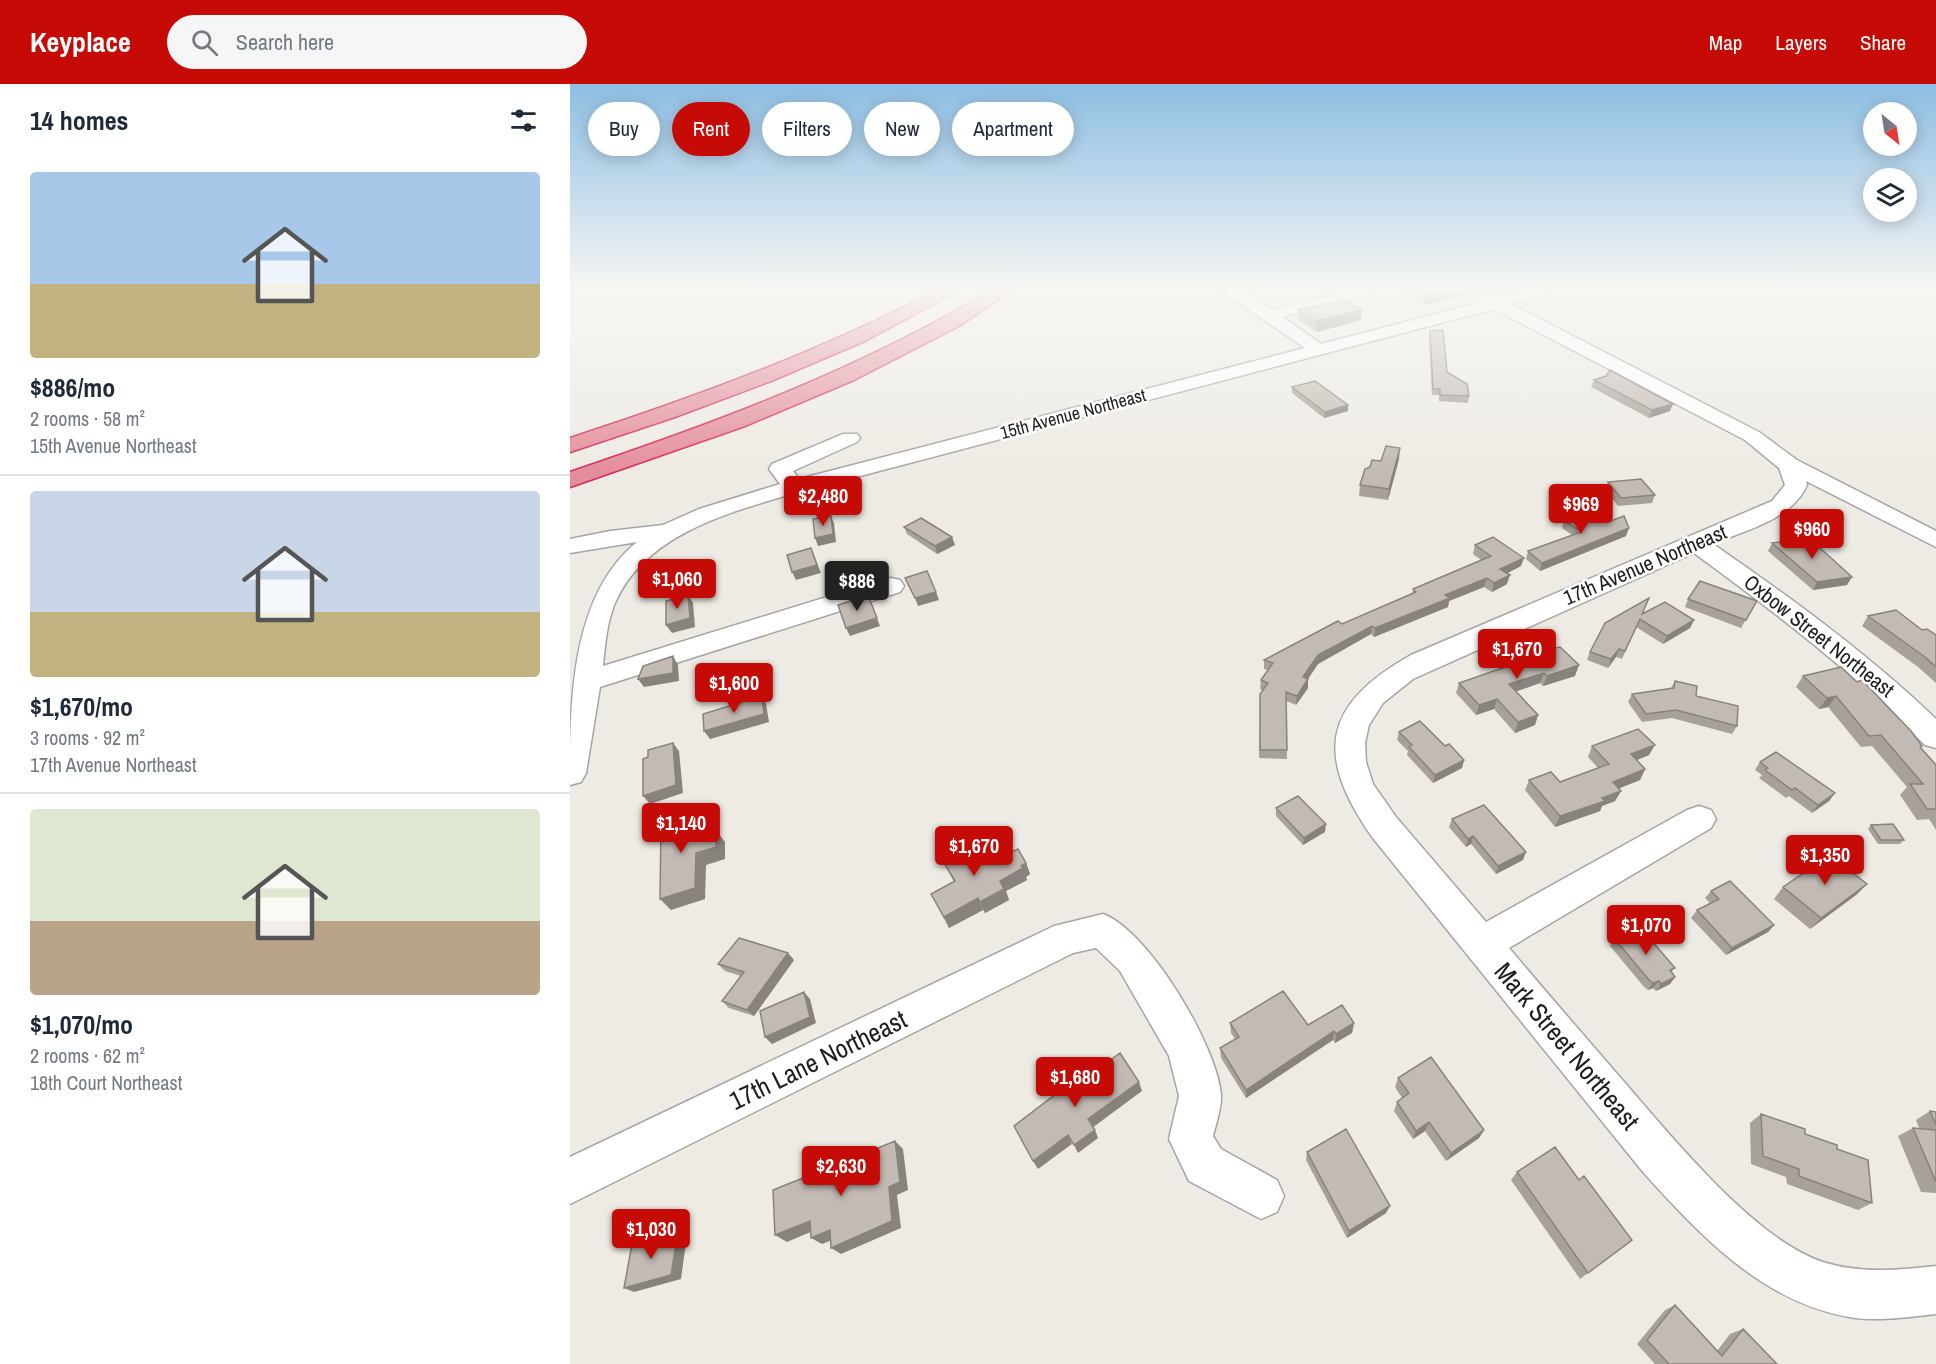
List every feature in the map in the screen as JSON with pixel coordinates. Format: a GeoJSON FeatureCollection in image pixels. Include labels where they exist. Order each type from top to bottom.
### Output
{"type":"FeatureCollection","features":[{"type":"Feature","properties":{"kind":"highway"},"geometry":{"type":"LineString","coordinates":[[570,445],[630,426],[825,351]]}},
{"type":"Feature","properties":{"kind":"highway"},"geometry":{"type":"LineString","coordinates":[[570,480],[681,442],[810,392],[896,351]]}},
{"type":"Feature","properties":{"kind":"street","name":"15th Avenue Northeast"},"geometry":{"type":"LineString","coordinates":[[670,531],[744,502],[794,487],[1316,351]]}},
{"type":"Feature","properties":{"kind":"street"},"geometry":{"type":"LineString","coordinates":[[1587,351],[1752,436],[1789,465],[1832,484],[1936,540]]}},
{"type":"Feature","properties":{"kind":"street"},"geometry":{"type":"LineString","coordinates":[[794,487],[780,469],[850,438]]}},
{"type":"Feature","properties":{"kind":"street","name":"17th Avenue Northeast"},"geometry":{"type":"LineString","coordinates":[[1401,673],[1785,503],[1796,485],[1789,465]]}},
{"type":"Feature","properties":{"kind":"street"},"geometry":{"type":"LineString","coordinates":[[570,546],[610,538],[670,531]]}},
{"type":"Feature","properties":{"kind":"street"},"geometry":{"type":"LineString","coordinates":[[570,773],[587,681],[593,631],[602,601],[611,584],[644,548],[670,531]]}},
{"type":"Feature","properties":{"kind":"street","name":"Oxbow Street Northeast"},"geometry":{"type":"LineString","coordinates":[[1696,543],[1820,631],[1883,685],[1936,737]]}},
{"type":"Feature","properties":{"kind":"street"},"geometry":{"type":"LineString","coordinates":[[587,681],[891,586]]}},
{"type":"Feature","properties":{"kind":"street","name":"Mark Street Northeast"},"geometry":{"type":"LineString","coordinates":[[1401,673],[1377,689],[1357,715],[1352,737],[1353,772],[1364,798],[1384,827],[1659,1156],[1698,1199],[1743,1240],[1795,1273],[1848,1293],[1899,1294],[1936,1290]]}},
{"type":"Feature","properties":{"kind":"street"},"geometry":{"type":"LineString","coordinates":[[1482,944],[1699,819]]}},
{"type":"Feature","properties":{"kind":"street","name":"17th Lane Northeast"},"geometry":{"type":"LineString","coordinates":[[570,1181],[1067,938],[1103,930],[1133,958],[1188,1049],[1200,1096],[1191,1139],[1205,1165],[1261,1196]]}},
{"type":"Feature","properties":{"kind":"building"},"geometry":{"type":"Polygon","coordinates":[[[1431,351],[1445,351],[1447,372],[1467,384],[1469,396],[1440,395],[1440,389],[1433,389],[1431,351]]]}},
{"type":"Feature","properties":{"kind":"building"},"geometry":{"type":"Polygon","coordinates":[[[1610,370],[1673,404],[1652,410],[1594,380],[1606,376],[1610,370]]]}},
{"type":"Feature","properties":{"kind":"building"},"geometry":{"type":"Polygon","coordinates":[[[1315,381],[1348,405],[1325,412],[1292,387],[1315,381]]]}},
{"type":"Feature","properties":{"kind":"building"},"geometry":{"type":"Polygon","coordinates":[[[1386,446],[1400,448],[1389,489],[1360,485],[1365,469],[1370,467],[1372,460],[1381,461],[1386,446]]]}},
{"type":"Feature","properties":{"kind":"building"},"geometry":{"type":"Polygon","coordinates":[[[1641,479],[1655,495],[1621,498],[1608,482],[1641,479]]]}},
{"type":"Feature","properties":{"kind":"building"},"geometry":{"type":"Polygon","coordinates":[[[1590,510],[1608,522],[1624,516],[1629,528],[1542,563],[1528,551],[1581,532],[1564,520],[1590,510]]]}},
{"type":"Feature","properties":{"kind":"building"},"geometry":{"type":"Polygon","coordinates":[[[831,516],[833,534],[815,538],[813,519],[831,516]]]}},
{"type":"Feature","properties":{"kind":"building"},"geometry":{"type":"Polygon","coordinates":[[[921,518],[952,537],[935,546],[904,527],[921,518]]]}},
{"type":"Feature","properties":{"kind":"building"},"geometry":{"type":"Polygon","coordinates":[[[1493,537],[1524,558],[1500,569],[1510,575],[1494,583],[1487,578],[1445,595],[1450,598],[1375,628],[1372,626],[1318,655],[1303,677],[1308,679],[1297,696],[1286,692],[1287,750],[1260,750],[1260,694],[1268,683],[1261,680],[1273,663],[1264,660],[1338,621],[1342,624],[1416,592],[1413,589],[1491,556],[1475,545],[1493,537]]]}},
{"type":"Feature","properties":{"kind":"building"},"geometry":{"type":"Polygon","coordinates":[[[1809,538],[1852,577],[1817,582],[1772,543],[1809,538]]]}},
{"type":"Feature","properties":{"kind":"building"},"geometry":{"type":"Polygon","coordinates":[[[811,548],[817,565],[792,572],[787,555],[811,548]]]}},
{"type":"Feature","properties":{"kind":"building"},"geometry":{"type":"Polygon","coordinates":[[[927,571],[936,592],[915,598],[905,578],[927,571]]]}},
{"type":"Feature","properties":{"kind":"building"},"geometry":{"type":"Polygon","coordinates":[[[1700,581],[1757,601],[1746,620],[1688,599],[1700,581]]]}},
{"type":"Feature","properties":{"kind":"building"},"geometry":{"type":"Polygon","coordinates":[[[688,595],[690,618],[666,625],[666,601],[688,595]]]}},
{"type":"Feature","properties":{"kind":"building"},"geometry":{"type":"Polygon","coordinates":[[[868,595],[877,618],[846,628],[838,605],[868,595]]]}},
{"type":"Feature","properties":{"kind":"building"},"geometry":{"type":"Polygon","coordinates":[[[1649,598],[1642,614],[1665,602],[1694,620],[1667,636],[1640,619],[1625,651],[1619,649],[1611,659],[1590,652],[1605,623],[1649,598]]]}},
{"type":"Feature","properties":{"kind":"building"},"geometry":{"type":"Polygon","coordinates":[[[1896,610],[1922,630],[1927,629],[1936,635],[1936,667],[1868,616],[1896,610]]]}},
{"type":"Feature","properties":{"kind":"building"},"geometry":{"type":"Polygon","coordinates":[[[1560,647],[1579,665],[1547,676],[1544,673],[1509,684],[1538,715],[1518,722],[1497,699],[1479,705],[1459,683],[1514,664],[1508,657],[1526,651],[1529,654],[1560,647]]]}},
{"type":"Feature","properties":{"kind":"building"},"geometry":{"type":"Polygon","coordinates":[[[673,656],[673,673],[638,679],[643,666],[673,656]]]}},
{"type":"Feature","properties":{"kind":"building"},"geometry":{"type":"Polygon","coordinates":[[[1841,667],[1857,682],[1862,680],[1911,731],[1922,746],[1920,747],[1936,765],[1936,809],[1927,809],[1910,784],[1923,784],[1881,735],[1869,736],[1836,696],[1827,698],[1803,676],[1841,667]]]}},
{"type":"Feature","properties":{"kind":"building"},"geometry":{"type":"Polygon","coordinates":[[[1675,681],[1697,686],[1696,696],[1738,706],[1737,726],[1676,710],[1646,714],[1632,694],[1674,688],[1675,681]]]}},
{"type":"Feature","properties":{"kind":"building"},"geometry":{"type":"Polygon","coordinates":[[[762,696],[764,714],[704,731],[703,714],[762,696]]]}},
{"type":"Feature","properties":{"kind":"building"},"geometry":{"type":"Polygon","coordinates":[[[1420,721],[1445,746],[1449,744],[1464,760],[1435,775],[1409,747],[1412,745],[1399,732],[1420,721]]]}},
{"type":"Feature","properties":{"kind":"building"},"geometry":{"type":"Polygon","coordinates":[[[1638,729],[1655,745],[1631,754],[1645,769],[1613,782],[1621,791],[1602,798],[1605,801],[1560,816],[1529,780],[1551,772],[1560,782],[1609,764],[1592,746],[1638,729]]]}},
{"type":"Feature","properties":{"kind":"building"},"geometry":{"type":"Polygon","coordinates":[[[673,743],[676,785],[643,796],[643,759],[648,757],[648,750],[673,743]]]}},
{"type":"Feature","properties":{"kind":"building"},"geometry":{"type":"Polygon","coordinates":[[[1776,752],[1835,793],[1818,805],[1795,788],[1792,790],[1765,770],[1768,768],[1760,762],[1776,752]]]}},
{"type":"Feature","properties":{"kind":"building"},"geometry":{"type":"Polygon","coordinates":[[[1298,796],[1326,824],[1304,838],[1276,808],[1298,796]]]}},
{"type":"Feature","properties":{"kind":"building"},"geometry":{"type":"Polygon","coordinates":[[[1484,805],[1526,852],[1498,866],[1473,836],[1468,839],[1452,819],[1484,805]]]}},
{"type":"Feature","properties":{"kind":"building"},"geometry":{"type":"Polygon","coordinates":[[[696,812],[695,836],[716,830],[716,847],[696,853],[695,888],[660,899],[661,822],[696,812]]]}},
{"type":"Feature","properties":{"kind":"building"},"geometry":{"type":"Polygon","coordinates":[[[1893,824],[1904,840],[1881,840],[1871,825],[1893,824]]]}},
{"type":"Feature","properties":{"kind":"building"},"geometry":{"type":"Polygon","coordinates":[[[972,842],[985,864],[1018,849],[1026,863],[1021,866],[1023,868],[1000,881],[1004,889],[980,902],[978,898],[944,917],[931,894],[955,881],[941,858],[972,842]]]}},
{"type":"Feature","properties":{"kind":"building"},"geometry":{"type":"Polygon","coordinates":[[[1830,855],[1867,884],[1821,918],[1783,887],[1830,855]]]}},
{"type":"Feature","properties":{"kind":"building"},"geometry":{"type":"Polygon","coordinates":[[[1730,881],[1774,925],[1732,948],[1697,910],[1719,899],[1711,891],[1730,881]]]}},
{"type":"Feature","properties":{"kind":"building"},"geometry":{"type":"Polygon","coordinates":[[[1639,926],[1675,968],[1670,970],[1675,977],[1661,984],[1659,981],[1653,983],[1614,938],[1639,926]]]}},
{"type":"Feature","properties":{"kind":"building"},"geometry":{"type":"Polygon","coordinates":[[[739,938],[788,953],[747,1010],[722,1001],[744,972],[718,964],[739,938]]]}},
{"type":"Feature","properties":{"kind":"building"},"geometry":{"type":"Polygon","coordinates":[[[1283,991],[1308,1025],[1342,1005],[1354,1023],[1336,1034],[1334,1031],[1246,1090],[1220,1048],[1239,1037],[1230,1023],[1283,991]]]}},
{"type":"Feature","properties":{"kind":"building"},"geometry":{"type":"Polygon","coordinates":[[[804,992],[810,1017],[765,1037],[760,1011],[804,992]]]}},
{"type":"Feature","properties":{"kind":"building"},"geometry":{"type":"Polygon","coordinates":[[[1120,1053],[1139,1082],[1088,1119],[1095,1130],[1074,1145],[1068,1135],[1033,1161],[1014,1126],[1069,1084],[1071,1088],[1120,1053]]]}},
{"type":"Feature","properties":{"kind":"building"},"geometry":{"type":"Polygon","coordinates":[[[1431,1057],[1484,1130],[1451,1153],[1429,1122],[1416,1131],[1397,1102],[1409,1093],[1398,1078],[1431,1057]]]}},
{"type":"Feature","properties":{"kind":"building"},"geometry":{"type":"Polygon","coordinates":[[[1930,1111],[1936,1112],[1936,1125],[1930,1111]]]}},
{"type":"Feature","properties":{"kind":"building"},"geometry":{"type":"Polygon","coordinates":[[[1761,1114],[1805,1129],[1805,1134],[1837,1145],[1837,1149],[1868,1160],[1872,1203],[1799,1176],[1799,1169],[1763,1156],[1761,1114]]]}},
{"type":"Feature","properties":{"kind":"building"},"geometry":{"type":"Polygon","coordinates":[[[1913,1128],[1936,1130],[1936,1182],[1913,1128]]]}},
{"type":"Feature","properties":{"kind":"building"},"geometry":{"type":"Polygon","coordinates":[[[1346,1129],[1390,1206],[1349,1231],[1307,1152],[1346,1129]]]}},
{"type":"Feature","properties":{"kind":"building"},"geometry":{"type":"Polygon","coordinates":[[[895,1141],[900,1182],[889,1187],[892,1221],[831,1248],[830,1230],[811,1238],[810,1221],[775,1235],[773,1190],[895,1141]]]}},
{"type":"Feature","properties":{"kind":"building"},"geometry":{"type":"Polygon","coordinates":[[[1555,1147],[1579,1180],[1584,1176],[1632,1240],[1588,1273],[1517,1172],[1555,1147]]]}},
{"type":"Feature","properties":{"kind":"building"},"geometry":{"type":"Polygon","coordinates":[[[678,1231],[671,1275],[624,1288],[632,1244],[678,1231]]]}},
{"type":"Feature","properties":{"kind":"building"},"geometry":{"type":"Polygon","coordinates":[[[1675,1305],[1722,1356],[1743,1329],[1777,1364],[1669,1364],[1647,1340],[1675,1305]]]}}]}
